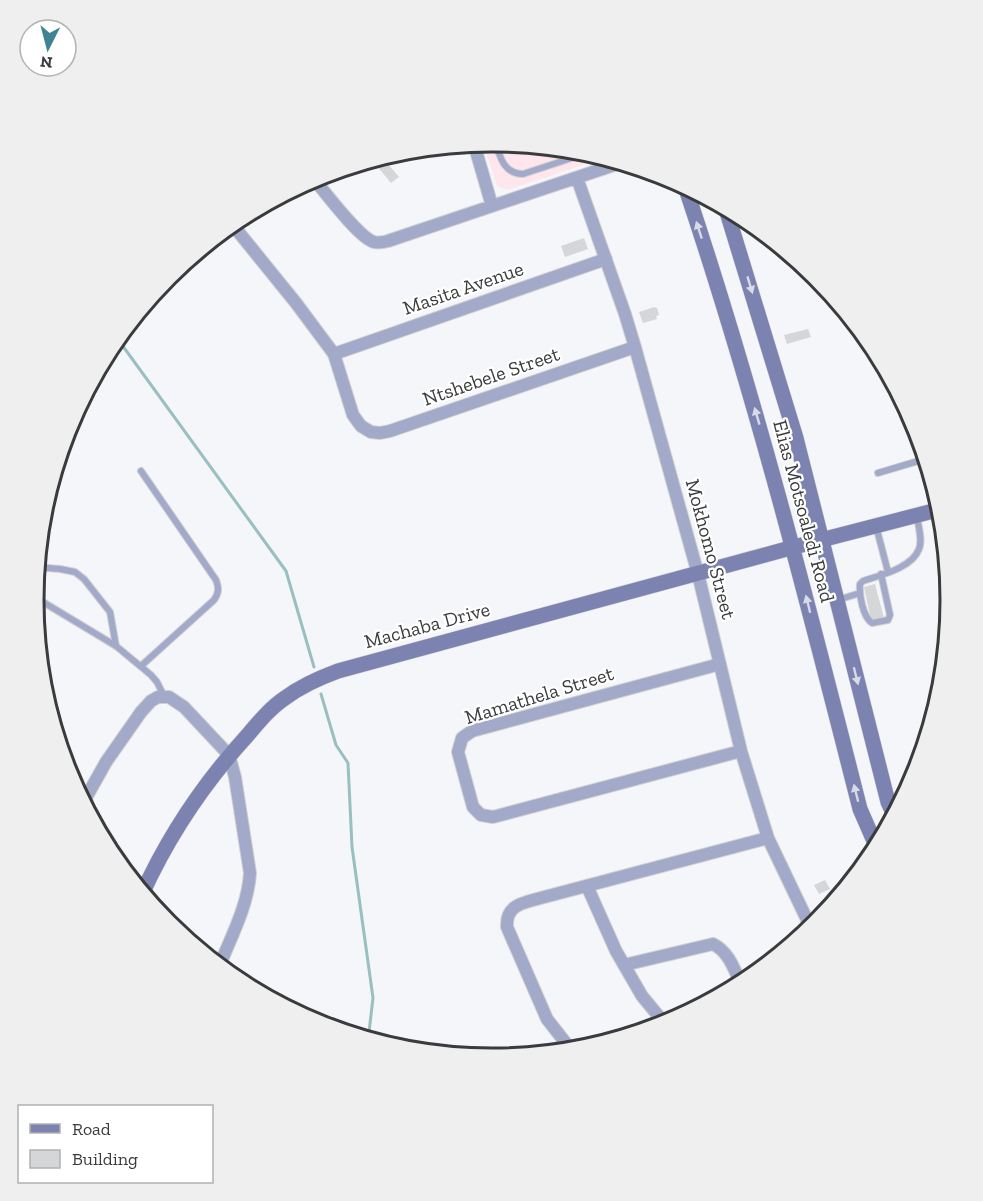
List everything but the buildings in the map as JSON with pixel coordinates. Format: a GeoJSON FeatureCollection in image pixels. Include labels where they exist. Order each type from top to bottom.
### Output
{"type":"FeatureCollection","features":[{"type":"Feature","properties":{"kind":"main road","name":"Elias Motsoaledi Road"},"geometry":{"type":"LineString","coordinates":[[689,199],[738,348],[794,547],[860,809],[872,836]]}},
{"type":"Feature","properties":{"kind":"main road","name":"Elias Motsoaledi Road"},"geometry":{"type":"LineString","coordinates":[[730,222],[796,438],[890,805]]}},
{"type":"Feature","properties":{"kind":"main road","name":"Machaba Drive"},"geometry":{"type":"LineString","coordinates":[[146,886],[187,813],[229,756],[262,718],[284,698],[321,677],[821,539],[931,511]]}},
{"type":"Feature","properties":{"kind":"street"},"geometry":{"type":"LineString","coordinates":[[476,153],[492,206]]}},
{"type":"Feature","properties":{"kind":"street"},"geometry":{"type":"LineString","coordinates":[[321,187],[361,234],[374,242],[388,241],[577,178],[600,166]]}},
{"type":"Feature","properties":{"kind":"street","name":"Mokhomo Street"},"geometry":{"type":"LineString","coordinates":[[577,178],[635,347],[699,574],[741,751],[768,838],[806,918]]}},
{"type":"Feature","properties":{"kind":"street"},"geometry":{"type":"LineString","coordinates":[[238,231],[334,354]]}},
{"type":"Feature","properties":{"kind":"street","name":"Masita Avenue"},"geometry":{"type":"LineString","coordinates":[[334,354],[606,259]]}},
{"type":"Feature","properties":{"kind":"street","name":"Ntshebele Street"},"geometry":{"type":"LineString","coordinates":[[334,354],[353,416],[361,426],[371,432],[390,431],[635,347]]}},
{"type":"Feature","properties":{"kind":"street","name":"Mamathela Street"},"geometry":{"type":"LineString","coordinates":[[720,664],[466,734],[462,738],[458,752],[472,807],[481,815],[493,818],[741,751]]}},
{"type":"Feature","properties":{"kind":"street"},"geometry":{"type":"LineString","coordinates":[[88,794],[106,762],[141,712],[151,701],[164,696],[184,707],[229,756],[235,777],[250,873],[244,906],[222,958]]}},
{"type":"Feature","properties":{"kind":"street"},"geometry":{"type":"LineString","coordinates":[[565,1042],[547,1019],[507,927],[508,914],[517,904],[768,838]]}},
{"type":"Feature","properties":{"kind":"street"},"geometry":{"type":"LineString","coordinates":[[587,886],[624,965],[642,996],[659,1016]]}},
{"type":"Feature","properties":{"kind":"street"},"geometry":{"type":"LineString","coordinates":[[624,965],[712,944],[721,948],[726,954],[737,975]]}},
{"type":"Feature","properties":{"kind":"lane"},"geometry":{"type":"LineString","coordinates":[[498,152],[501,161],[514,174],[522,174],[568,159]]}},
{"type":"Feature","properties":{"kind":"lane"},"geometry":{"type":"LineString","coordinates":[[878,473],[918,461]]}},
{"type":"Feature","properties":{"kind":"lane"},"geometry":{"type":"LineString","coordinates":[[141,471],[216,580],[218,594],[141,666]]}},
{"type":"Feature","properties":{"kind":"lane"},"geometry":{"type":"LineString","coordinates":[[876,525],[884,573],[890,612],[888,620],[875,623],[868,621],[860,593],[862,582],[884,573],[912,559],[919,550],[921,542],[917,515]]}},
{"type":"Feature","properties":{"kind":"lane"},"geometry":{"type":"LineString","coordinates":[[44,568],[68,570],[84,579],[110,612],[116,646]]}},
{"type":"Feature","properties":{"kind":"lane"},"geometry":{"type":"LineString","coordinates":[[837,600],[860,593]]}},
{"type":"Feature","properties":{"kind":"lane"},"geometry":{"type":"LineString","coordinates":[[44,603],[116,646],[157,682],[164,696]]}},
{"type":"Feature","properties":{"kind":"shaded area"},"geometry":{"type":"Polygon","coordinates":[[[486,152],[550,156],[588,163],[507,190],[497,186],[486,152]]]}},
{"type":"Feature","properties":{"kind":"waterway"},"geometry":{"type":"LineString","coordinates":[[123,346],[286,571],[314,667]]}},
{"type":"Feature","properties":{"kind":"waterway"},"geometry":{"type":"LineString","coordinates":[[321,694],[336,745],[348,763],[352,847],[373,998],[369,1031]]}}]}
